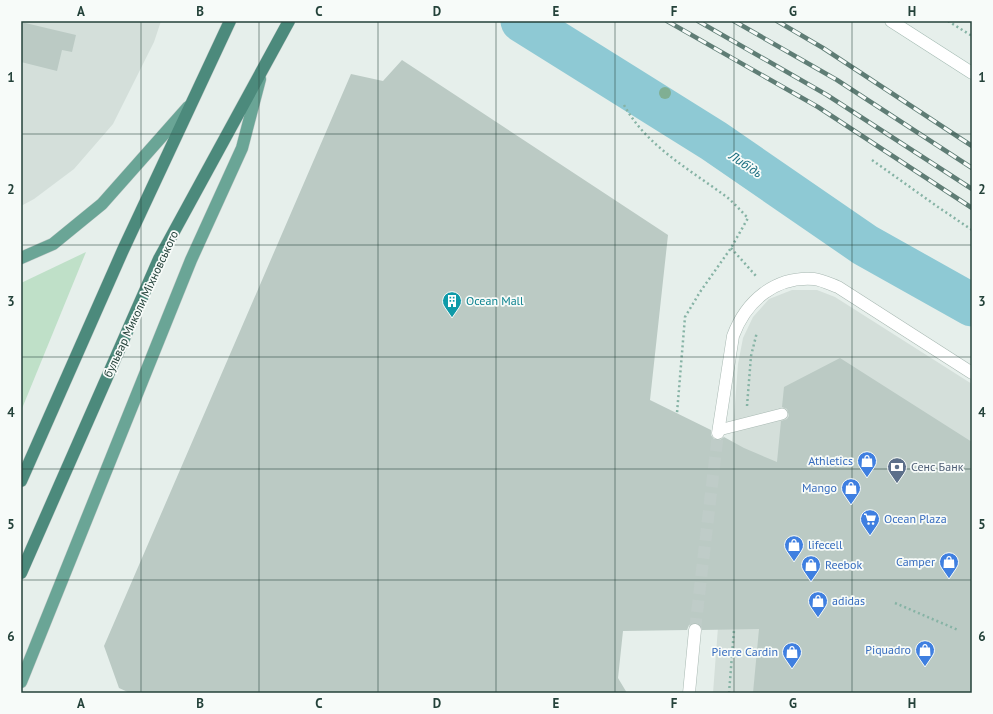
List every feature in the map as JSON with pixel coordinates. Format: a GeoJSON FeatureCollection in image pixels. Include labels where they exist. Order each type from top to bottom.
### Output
{"type":"FeatureCollection","features":[{"type":"Feature","properties":{"kind":"highway"},"geometry":{"type":"LineString","coordinates":[[21,481],[123,250],[230,21]]}},
{"type":"Feature","properties":{"kind":"highway","name":"бульвар Миколи Міхновського"},"geometry":{"type":"LineString","coordinates":[[21,574],[159,259],[288,21]]}},
{"type":"Feature","properties":{"kind":"main road"},"geometry":{"type":"LineString","coordinates":[[21,682],[191,260],[242,148],[261,72]]}},
{"type":"Feature","properties":{"kind":"main road"},"geometry":{"type":"LineString","coordinates":[[21,258],[53,244],[102,204],[192,104]]}},
{"type":"Feature","properties":{"kind":"street"},"geometry":{"type":"LineString","coordinates":[[891,21],[972,73]]}},
{"type":"Feature","properties":{"kind":"street"},"geometry":{"type":"LineString","coordinates":[[718,432],[733,336],[738,323],[744,312],[752,303],[768,290],[788,280],[815,279],[838,286],[972,373]]}},
{"type":"Feature","properties":{"kind":"street"},"geometry":{"type":"LineString","coordinates":[[689,693],[695,630]]}},
{"type":"Feature","properties":{"kind":"lane"},"geometry":{"type":"LineString","coordinates":[[718,432],[746,422],[782,414]]}},
{"type":"Feature","properties":{"kind":"path"},"geometry":{"type":"LineString","coordinates":[[948,21],[972,36]]}},
{"type":"Feature","properties":{"kind":"path"},"geometry":{"type":"LineString","coordinates":[[624,105],[630,116],[656,146],[729,199],[748,218],[731,248],[684,317],[677,413]]}},
{"type":"Feature","properties":{"kind":"path"},"geometry":{"type":"LineString","coordinates":[[872,160],[938,208],[972,230]]}},
{"type":"Feature","properties":{"kind":"path"},"geometry":{"type":"LineString","coordinates":[[746,422],[751,356],[759,326]]}},
{"type":"Feature","properties":{"kind":"path"},"geometry":{"type":"LineString","coordinates":[[895,603],[958,630]]}},
{"type":"Feature","properties":{"kind":"path"},"geometry":{"type":"LineString","coordinates":[[729,693],[734,630]]}},
{"type":"Feature","properties":{"kind":"shaded area"},"geometry":{"type":"Polygon","coordinates":[[[21,21],[161,21],[154,42],[113,124],[74,169],[34,199],[21,206],[21,21]]]}},
{"type":"Feature","properties":{"kind":"shaded area","name":"Ocean Plaza"},"geometry":{"type":"Polygon","coordinates":[[[792,290],[817,290],[835,297],[972,384],[972,693],[713,693],[738,364],[743,338],[753,317],[769,299],[792,290]]]}},
{"type":"Feature","properties":{"kind":"green space"},"geometry":{"type":"Polygon","coordinates":[[[86,252],[21,411],[21,283],[86,252]]]}},
{"type":"Feature","properties":{"kind":"building"},"geometry":{"type":"Polygon","coordinates":[[[21,22],[76,35],[72,52],[62,50],[57,71],[21,62],[21,22]]]}},
{"type":"Feature","properties":{"kind":"building","name":"Ocean Mall"},"geometry":{"type":"Polygon","coordinates":[[[402,60],[668,235],[650,400],[711,430],[711,435],[714,439],[720,440],[724,437],[744,448],[777,462],[781,421],[787,419],[789,416],[787,409],[782,407],[784,387],[840,358],[972,442],[972,693],[753,693],[759,629],[702,630],[700,624],[695,623],[689,625],[687,630],[623,631],[618,678],[627,693],[130,693],[119,688],[104,646],[351,74],[383,81],[402,60]]]}},
{"type":"Feature","properties":{"kind":"waterway","name":"Либідь"},"geometry":{"type":"LineString","coordinates":[[522,21],[714,141],[865,245],[972,305]]}},
{"type":"Feature","properties":{"kind":"tunnel"},"geometry":{"type":"LineString","coordinates":[[695,630],[718,433]]}},
{"type":"Feature","properties":{"kind":"railway"},"geometry":{"type":"LineString","coordinates":[[667,21],[818,107],[972,208]]}},
{"type":"Feature","properties":{"kind":"railway"},"geometry":{"type":"LineString","coordinates":[[698,21],[827,95],[972,189]]}},
{"type":"Feature","properties":{"kind":"railway"},"geometry":{"type":"LineString","coordinates":[[734,21],[837,80],[972,168]]}},
{"type":"Feature","properties":{"kind":"railway"},"geometry":{"type":"LineString","coordinates":[[777,21],[823,48],[972,146]]}},
{"type":"Feature","properties":{"kind":"place","name":"Ocean Mall"},"geometry":{"type":"Point","coordinates":[452,318]}},
{"type":"Feature","properties":{"kind":"place","name":"Athletics"},"geometry":{"type":"Point","coordinates":[867,478]}},
{"type":"Feature","properties":{"kind":"place","name":"Сенс Банк"},"geometry":{"type":"Point","coordinates":[897,484]}},
{"type":"Feature","properties":{"kind":"place","name":"Mango"},"geometry":{"type":"Point","coordinates":[851,505]}},
{"type":"Feature","properties":{"kind":"place","name":"Ocean Plaza"},"geometry":{"type":"Point","coordinates":[870,536]}},
{"type":"Feature","properties":{"kind":"place","name":"lifecell"},"geometry":{"type":"Point","coordinates":[794,562]}},
{"type":"Feature","properties":{"kind":"place","name":"Camper"},"geometry":{"type":"Point","coordinates":[949,579]}},
{"type":"Feature","properties":{"kind":"place","name":"Reebok"},"geometry":{"type":"Point","coordinates":[811,582]}},
{"type":"Feature","properties":{"kind":"place","name":"adidas"},"geometry":{"type":"Point","coordinates":[818,618]}},
{"type":"Feature","properties":{"kind":"place","name":"Piquadro"},"geometry":{"type":"Point","coordinates":[925,667]}},
{"type":"Feature","properties":{"kind":"place","name":"Pierre Cardin"},"geometry":{"type":"Point","coordinates":[792,669]}}]}
